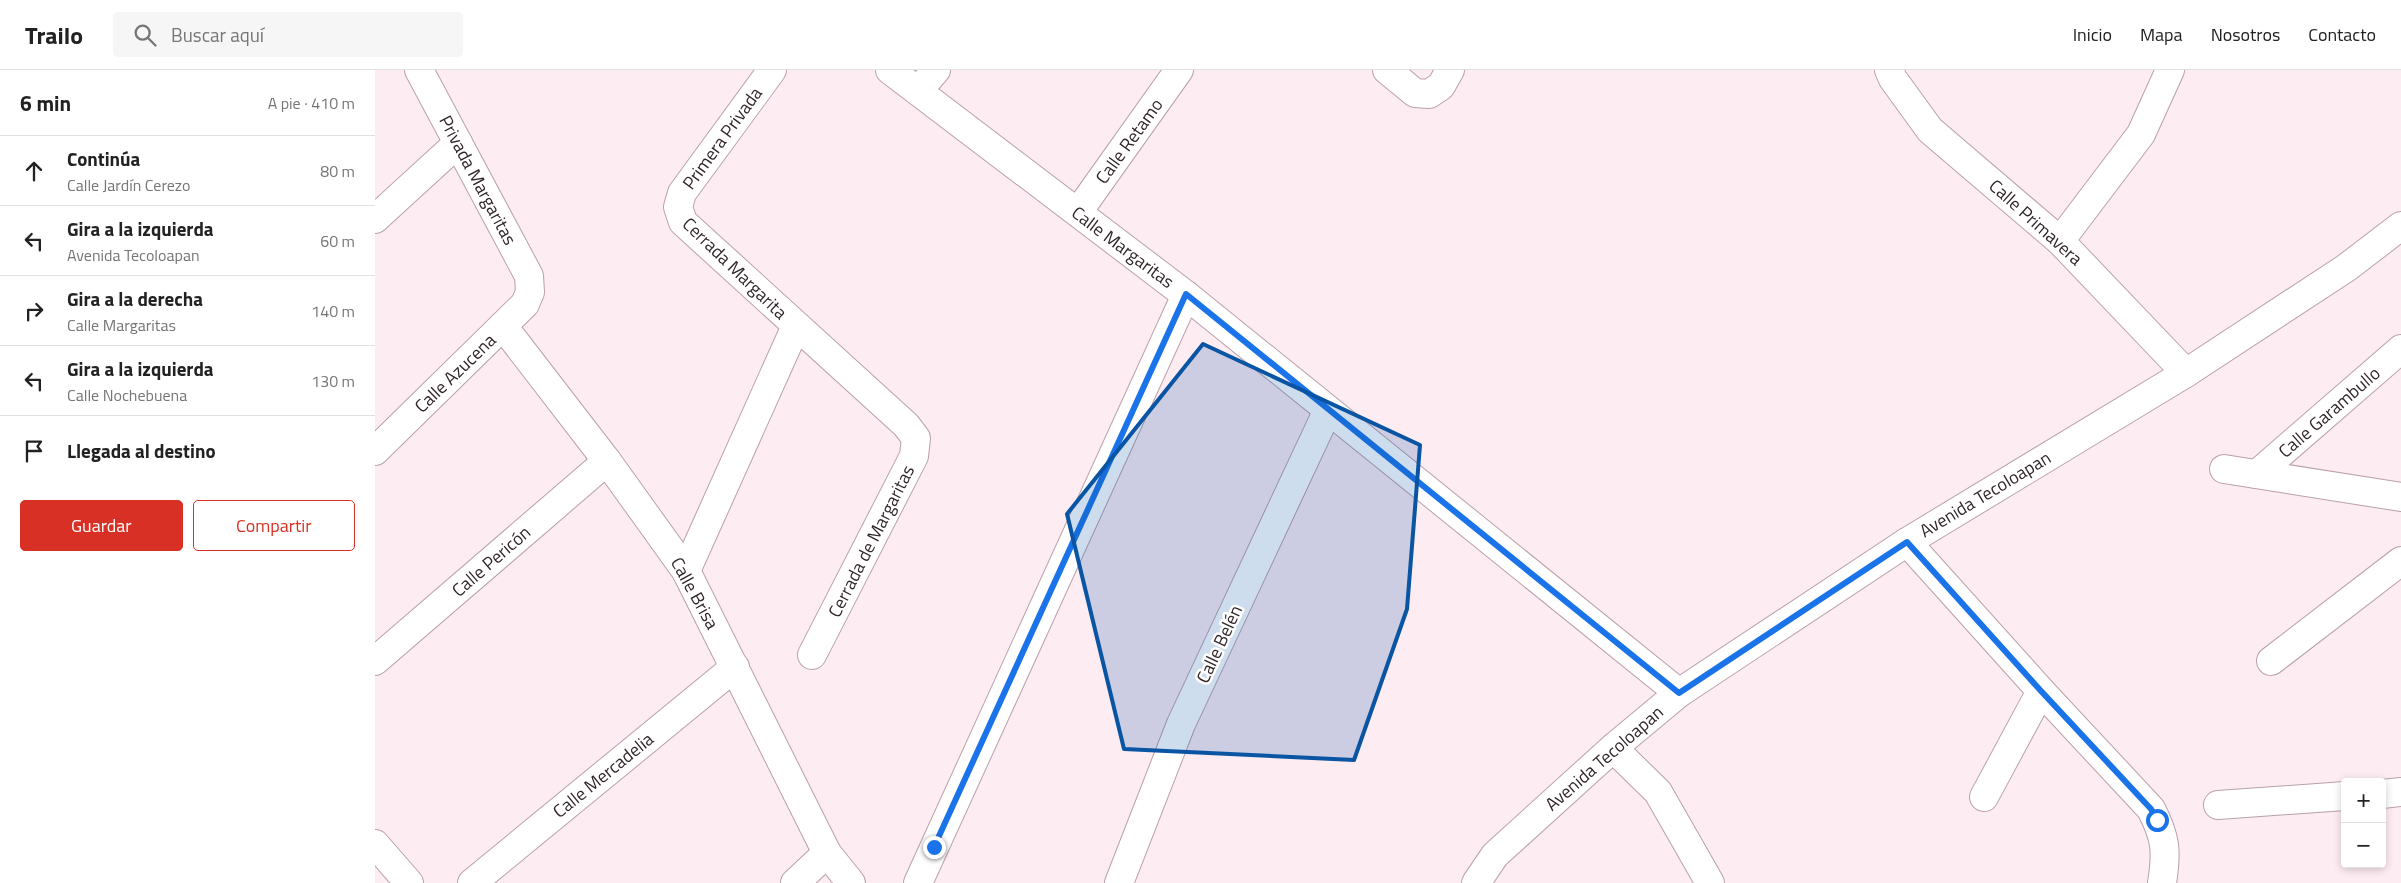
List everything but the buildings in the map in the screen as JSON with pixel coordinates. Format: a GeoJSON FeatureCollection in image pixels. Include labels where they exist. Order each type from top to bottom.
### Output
{"type":"FeatureCollection","features":[{"type":"Feature","properties":{"kind":"street","name":"Privada Margaritas"},"geometry":{"type":"LineString","coordinates":[[419,70],[529,276],[530,292]]}},
{"type":"Feature","properties":{"kind":"street","name":"Primera Privada"},"geometry":{"type":"LineString","coordinates":[[677,207],[682,193],[772,70]]}},
{"type":"Feature","properties":{"kind":"street","name":"Calle Margaritas"},"geometry":{"type":"LineString","coordinates":[[890,70],[1186,294],[1679,693]]}},
{"type":"Feature","properties":{"kind":"street"},"geometry":{"type":"LineString","coordinates":[[918,91],[936,70]]}},
{"type":"Feature","properties":{"kind":"street","name":"Calle Retamo"},"geometry":{"type":"LineString","coordinates":[[1078,212],[1179,70]]}},
{"type":"Feature","properties":{"kind":"street"},"geometry":{"type":"LineString","coordinates":[[1387,70],[1415,93],[1429,94],[1441,86],[1450,70]]}},
{"type":"Feature","properties":{"kind":"street","name":"Calle Primavera"},"geometry":{"type":"LineString","coordinates":[[1889,70],[1893,79],[1930,130],[2060,240],[2187,373]]}},
{"type":"Feature","properties":{"kind":"street"},"geometry":{"type":"LineString","coordinates":[[2060,240],[2141,134],[2170,70]]}},
{"type":"Feature","properties":{"kind":"street"},"geometry":{"type":"LineString","coordinates":[[375,219],[458,143]]}},
{"type":"Feature","properties":{"kind":"street","name":"Cerrada Margarita"},"geometry":{"type":"LineString","coordinates":[[677,207],[683,222],[796,326]]}},
{"type":"Feature","properties":{"kind":"street","name":"Avenida Tecoloapan"},"geometry":{"type":"LineString","coordinates":[[1475,883],[1495,855],[1613,748],[1679,693],[1907,542],[2187,373],[2346,268],[2401,226]]}},
{"type":"Feature","properties":{"kind":"street","name":"Calle Azucena"},"geometry":{"type":"LineString","coordinates":[[375,451],[525,304],[530,292]]}},
{"type":"Feature","properties":{"kind":"street"},"geometry":{"type":"LineString","coordinates":[[918,883],[1186,294]]}},
{"type":"Feature","properties":{"kind":"street","name":"Calle Brisa"},"geometry":{"type":"LineString","coordinates":[[503,326],[607,460],[686,571],[827,853],[851,883]]}},
{"type":"Feature","properties":{"kind":"street"},"geometry":{"type":"LineString","coordinates":[[686,571],[796,326]]}},
{"type":"Feature","properties":{"kind":"street","name":"Cerrada de Margaritas"},"geometry":{"type":"LineString","coordinates":[[796,326],[906,425],[916,438],[914,456],[812,655]]}},
{"type":"Feature","properties":{"kind":"street","name":"Calle Garambullo"},"geometry":{"type":"LineString","coordinates":[[2257,474],[2401,349]]}},
{"type":"Feature","properties":{"kind":"street","name":"Calle Belén"},"geometry":{"type":"LineString","coordinates":[[1119,883],[1181,724],[1328,410]]}},
{"type":"Feature","properties":{"kind":"street","name":"Calle Pericón"},"geometry":{"type":"LineString","coordinates":[[375,661],[607,460]]}},
{"type":"Feature","properties":{"kind":"street"},"geometry":{"type":"LineString","coordinates":[[2224,469],[2401,497]]}},
{"type":"Feature","properties":{"kind":"street"},"geometry":{"type":"LineString","coordinates":[[1907,542],[2041,691],[2151,809],[2162,830],[2166,852],[2162,883]]}},
{"type":"Feature","properties":{"kind":"street"},"geometry":{"type":"LineString","coordinates":[[2271,661],[2401,561]]}},
{"type":"Feature","properties":{"kind":"street","name":"Calle Mercadelia"},"geometry":{"type":"LineString","coordinates":[[472,883],[735,667]]}},
{"type":"Feature","properties":{"kind":"street"},"geometry":{"type":"LineString","coordinates":[[1984,797],[2041,691]]}},
{"type":"Feature","properties":{"kind":"street"},"geometry":{"type":"LineString","coordinates":[[1613,748],[1658,792],[1711,883]]}},
{"type":"Feature","properties":{"kind":"street"},"geometry":{"type":"LineString","coordinates":[[2386,794],[2401,792]]}},
{"type":"Feature","properties":{"kind":"street"},"geometry":{"type":"LineString","coordinates":[[2218,805],[2341,796]]}},
{"type":"Feature","properties":{"kind":"street"},"geometry":{"type":"LineString","coordinates":[[375,844],[409,883]]}},
{"type":"Feature","properties":{"kind":"street"},"geometry":{"type":"LineString","coordinates":[[795,883],[827,853]]}},
{"type":"Feature","properties":{"kind":"highlighted area"},"geometry":{"type":"Polygon","coordinates":[[[1203,344],[1420,445],[1407,609],[1354,760],[1124,749],[1067,514],[1203,344]]]}},
{"type":"Feature","properties":{"kind":"route"},"geometry":{"type":"LineString","coordinates":[[934,847],[1186,294],[1679,693],[1907,542],[2041,691],[2151,809],[2157,820]]}}]}
